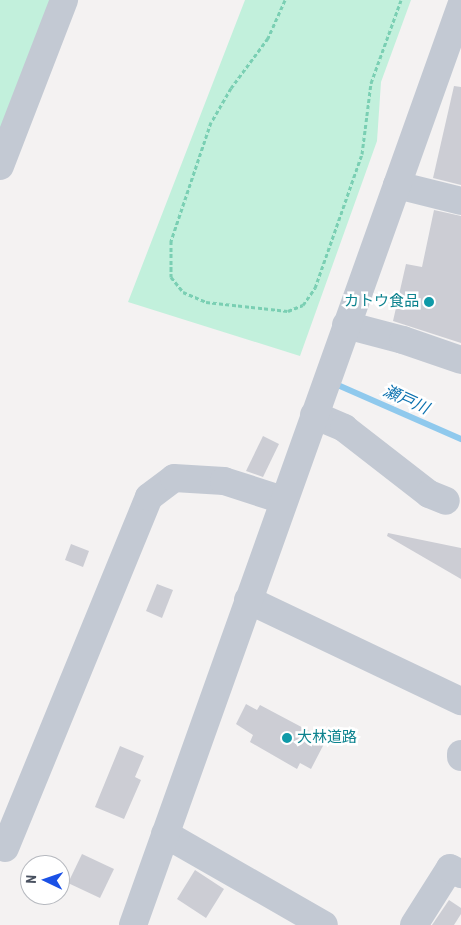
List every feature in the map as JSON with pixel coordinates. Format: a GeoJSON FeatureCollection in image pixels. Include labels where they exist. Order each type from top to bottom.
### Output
{"type":"FeatureCollection","features":[{"type":"Feature","properties":{"kind":"street"},"geometry":{"type":"LineString","coordinates":[[0,166],[64,0]]}},
{"type":"Feature","properties":{"kind":"street"},"geometry":{"type":"LineString","coordinates":[[133,925],[461,6]]}},
{"type":"Feature","properties":{"kind":"street"},"geometry":{"type":"LineString","coordinates":[[396,185],[461,201]]}},
{"type":"Feature","properties":{"kind":"street"},"geometry":{"type":"LineString","coordinates":[[346,325],[403,340],[461,360]]}},
{"type":"Feature","properties":{"kind":"street"},"geometry":{"type":"LineString","coordinates":[[314,414],[344,428],[429,494],[446,501]]}},
{"type":"Feature","properties":{"kind":"street"},"geometry":{"type":"LineString","coordinates":[[5,848],[149,497],[164,482],[174,478],[224,481],[284,500]]}},
{"type":"Feature","properties":{"kind":"street"},"geometry":{"type":"LineString","coordinates":[[248,600],[461,701]]}},
{"type":"Feature","properties":{"kind":"street"},"geometry":{"type":"LineString","coordinates":[[165,834],[324,925]]}},
{"type":"Feature","properties":{"kind":"street"},"geometry":{"type":"LineString","coordinates":[[414,925],[450,868],[461,874]]}},
{"type":"Feature","properties":{"kind":"path"},"geometry":{"type":"LineString","coordinates":[[284,0],[268,38],[231,88],[211,122],[171,241],[171,277],[183,292],[206,302],[288,311],[303,305],[315,288],[362,154],[371,83],[401,0]]}},
{"type":"Feature","properties":{"kind":"green space"},"geometry":{"type":"Polygon","coordinates":[[[0,0],[58,0],[0,149],[0,0]]]}},
{"type":"Feature","properties":{"kind":"green space"},"geometry":{"type":"Polygon","coordinates":[[[245,0],[411,0],[381,82],[377,141],[300,356],[128,302],[245,0]]]}},
{"type":"Feature","properties":{"kind":"building"},"geometry":{"type":"Polygon","coordinates":[[[454,86],[461,87],[461,185],[433,178],[454,86]]]}},
{"type":"Feature","properties":{"kind":"building","name":"カトウ食品"},"geometry":{"type":"Polygon","coordinates":[[[434,210],[461,216],[461,343],[393,321],[406,264],[422,267],[434,210]]]}},
{"type":"Feature","properties":{"kind":"building"},"geometry":{"type":"Polygon","coordinates":[[[263,436],[279,444],[263,477],[246,471],[263,436]]]}},
{"type":"Feature","properties":{"kind":"building"},"geometry":{"type":"Polygon","coordinates":[[[388,533],[461,548],[461,579],[387,536],[388,533]]]}},
{"type":"Feature","properties":{"kind":"building"},"geometry":{"type":"Polygon","coordinates":[[[71,544],[89,551],[83,567],[65,560],[71,544]]]}},
{"type":"Feature","properties":{"kind":"building"},"geometry":{"type":"Polygon","coordinates":[[[157,584],[173,590],[162,618],[146,611],[157,584]]]}},
{"type":"Feature","properties":{"kind":"building","name":"大林道路"},"geometry":{"type":"Polygon","coordinates":[[[246,704],[257,710],[260,705],[326,740],[311,769],[300,763],[297,769],[250,742],[253,735],[236,724],[246,704]]]}},
{"type":"Feature","properties":{"kind":"building"},"geometry":{"type":"Polygon","coordinates":[[[120,746],[144,756],[135,777],[141,780],[124,819],[95,807],[120,746]]]}},
{"type":"Feature","properties":{"kind":"building"},"geometry":{"type":"Polygon","coordinates":[[[82,854],[114,869],[100,898],[70,884],[70,879],[82,854]]]}},
{"type":"Feature","properties":{"kind":"building"},"geometry":{"type":"Polygon","coordinates":[[[195,870],[224,889],[206,918],[177,899],[195,870]]]}},
{"type":"Feature","properties":{"kind":"building"},"geometry":{"type":"Polygon","coordinates":[[[449,900],[461,908],[461,914],[454,925],[432,925],[449,900]]]}},
{"type":"Feature","properties":{"kind":"waterway","name":"瀬戸川"},"geometry":{"type":"LineString","coordinates":[[340,386],[461,439]]}},
{"type":"Feature","properties":{"kind":"place","name":"カトウ食品"},"geometry":{"type":"Point","coordinates":[429,302]}},
{"type":"Feature","properties":{"kind":"place","name":"大林道路"},"geometry":{"type":"Point","coordinates":[287,738]}}]}
